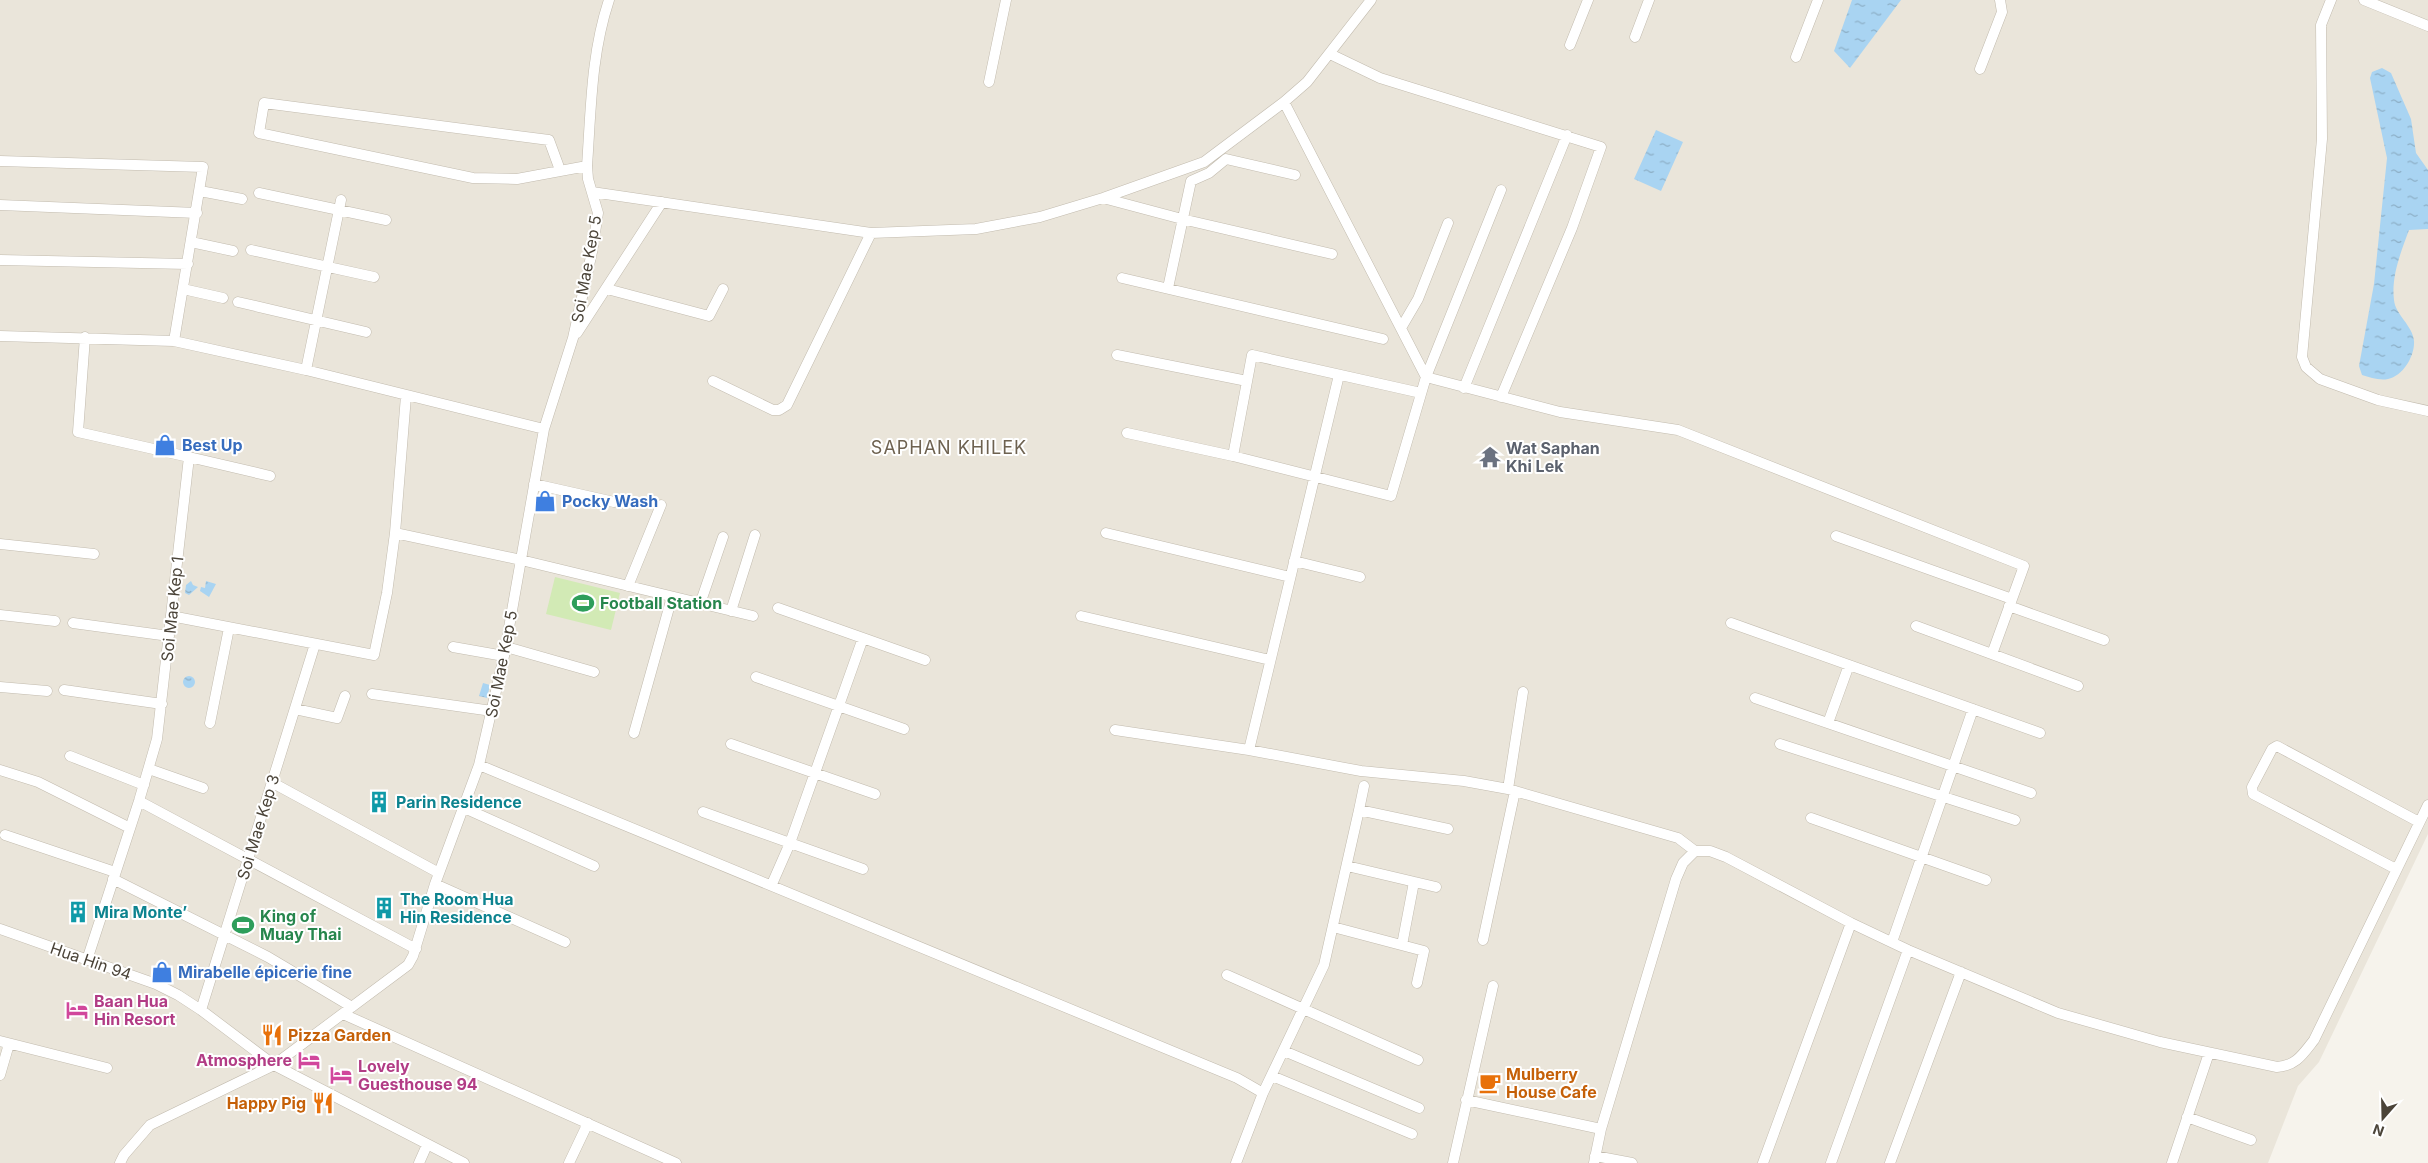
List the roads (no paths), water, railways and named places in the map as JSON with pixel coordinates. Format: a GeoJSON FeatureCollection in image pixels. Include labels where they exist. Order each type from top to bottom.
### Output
{"type":"FeatureCollection","features":[{"type":"Feature","properties":{"kind":"street","name":"Soi Mae Kep 5"},"geometry":{"type":"LineString","coordinates":[[120,1163],[129,1148],[150,1125],[274,1065],[408,965],[416,949],[435,884],[479,765],[505,652],[544,429],[573,338],[598,213],[587,166],[594,63],[600,29],[609,0]]}},
{"type":"Feature","properties":{"kind":"street"},"geometry":{"type":"LineString","coordinates":[[989,82],[1006,0]]}},
{"type":"Feature","properties":{"kind":"street"},"geometry":{"type":"LineString","coordinates":[[592,192],[871,233],[976,230],[1040,216],[1103,198],[1204,162],[1284,102],[1307,82],[1371,0]]}},
{"type":"Feature","properties":{"kind":"street"},"geometry":{"type":"LineString","coordinates":[[1570,45],[1588,0]]}},
{"type":"Feature","properties":{"kind":"street"},"geometry":{"type":"LineString","coordinates":[[1635,37],[1649,0]]}},
{"type":"Feature","properties":{"kind":"street"},"geometry":{"type":"LineString","coordinates":[[1796,57],[1818,0]]}},
{"type":"Feature","properties":{"kind":"street"},"geometry":{"type":"LineString","coordinates":[[1980,69],[2002,12],[2000,0]]}},
{"type":"Feature","properties":{"kind":"street"},"geometry":{"type":"LineString","coordinates":[[2331,0],[2321,25],[2322,139],[2302,357],[2306,367],[2320,378],[2378,400],[2428,411]]}},
{"type":"Feature","properties":{"kind":"street"},"geometry":{"type":"LineString","coordinates":[[2364,0],[2428,26]]}},
{"type":"Feature","properties":{"kind":"street"},"geometry":{"type":"LineString","coordinates":[[1330,54],[1380,78],[1600,144],[1602,149],[1572,228],[1500,397]]}},
{"type":"Feature","properties":{"kind":"street"},"geometry":{"type":"LineString","coordinates":[[1284,102],[1426,377],[1560,412],[1678,430],[2024,566],[1992,654]]}},
{"type":"Feature","properties":{"kind":"street"},"geometry":{"type":"LineString","coordinates":[[560,170],[549,140],[264,103],[259,133],[473,178],[517,179],[587,166]]}},
{"type":"Feature","properties":{"kind":"street"},"geometry":{"type":"LineString","coordinates":[[1464,388],[1567,135]]}},
{"type":"Feature","properties":{"kind":"street"},"geometry":{"type":"LineString","coordinates":[[1168,288],[1191,181],[1209,172],[1226,159],[1295,175]]}},
{"type":"Feature","properties":{"kind":"street"},"geometry":{"type":"LineString","coordinates":[[0,161],[203,167],[174,341]]}},
{"type":"Feature","properties":{"kind":"street"},"geometry":{"type":"LineString","coordinates":[[1127,433],[1233,456],[1391,496],[1426,377],[1501,190]]}},
{"type":"Feature","properties":{"kind":"street"},"geometry":{"type":"LineString","coordinates":[[200,192],[242,199]]}},
{"type":"Feature","properties":{"kind":"street"},"geometry":{"type":"LineString","coordinates":[[259,193],[340,206],[386,220]]}},
{"type":"Feature","properties":{"kind":"street"},"geometry":{"type":"LineString","coordinates":[[1103,198],[1182,219],[1332,254]]}},
{"type":"Feature","properties":{"kind":"street"},"geometry":{"type":"LineString","coordinates":[[573,338],[662,202]]}},
{"type":"Feature","properties":{"kind":"street"},"geometry":{"type":"LineString","coordinates":[[0,205],[196,213]]}},
{"type":"Feature","properties":{"kind":"street"},"geometry":{"type":"LineString","coordinates":[[306,370],[340,206]]}},
{"type":"Feature","properties":{"kind":"street"},"geometry":{"type":"LineString","coordinates":[[1401,328],[1418,299],[1448,223]]}},
{"type":"Feature","properties":{"kind":"street"},"geometry":{"type":"LineString","coordinates":[[713,381],[773,410],[779,410],[787,405],[871,233]]}},
{"type":"Feature","properties":{"kind":"street"},"geometry":{"type":"LineString","coordinates":[[191,242],[233,251]]}},
{"type":"Feature","properties":{"kind":"street"},"geometry":{"type":"LineString","coordinates":[[251,250],[374,277]]}},
{"type":"Feature","properties":{"kind":"street"},"geometry":{"type":"LineString","coordinates":[[0,260],[188,264]]}},
{"type":"Feature","properties":{"kind":"street"},"geometry":{"type":"LineString","coordinates":[[1122,278],[1383,338]]}},
{"type":"Feature","properties":{"kind":"street"},"geometry":{"type":"LineString","coordinates":[[607,288],[709,316],[723,289]]}},
{"type":"Feature","properties":{"kind":"street"},"geometry":{"type":"LineString","coordinates":[[183,289],[223,298]]}},
{"type":"Feature","properties":{"kind":"street"},"geometry":{"type":"LineString","coordinates":[[238,302],[366,332]]}},
{"type":"Feature","properties":{"kind":"street"},"geometry":{"type":"LineString","coordinates":[[0,336],[174,341],[306,370],[544,429]]}},
{"type":"Feature","properties":{"kind":"street"},"geometry":{"type":"LineString","coordinates":[[85,337],[78,432],[270,476]]}},
{"type":"Feature","properties":{"kind":"street"},"geometry":{"type":"LineString","coordinates":[[1118,355],[1248,381]]}},
{"type":"Feature","properties":{"kind":"street"},"geometry":{"type":"LineString","coordinates":[[1233,456],[1252,355],[1421,393]]}},
{"type":"Feature","properties":{"kind":"street"},"geometry":{"type":"LineString","coordinates":[[1248,750],[1340,375]]}},
{"type":"Feature","properties":{"kind":"street"},"geometry":{"type":"LineString","coordinates":[[171,616],[374,655],[387,593],[395,533],[406,396]]}},
{"type":"Feature","properties":{"kind":"street","name":"Soi Mae Kep 1"},"geometry":{"type":"LineString","coordinates":[[87,960],[157,740],[189,457]]}},
{"type":"Feature","properties":{"kind":"street"},"geometry":{"type":"LineString","coordinates":[[534,484],[614,502]]}},
{"type":"Feature","properties":{"kind":"street"},"geometry":{"type":"LineString","coordinates":[[628,586],[661,505]]}},
{"type":"Feature","properties":{"kind":"street"},"geometry":{"type":"LineString","coordinates":[[395,533],[521,560],[753,616]]}},
{"type":"Feature","properties":{"kind":"street"},"geometry":{"type":"LineString","coordinates":[[1106,533],[1290,577]]}},
{"type":"Feature","properties":{"kind":"street"},"geometry":{"type":"LineString","coordinates":[[731,611],[755,535]]}},
{"type":"Feature","properties":{"kind":"street"},"geometry":{"type":"LineString","coordinates":[[1836,536],[2104,640]]}},
{"type":"Feature","properties":{"kind":"street"},"geometry":{"type":"LineString","coordinates":[[700,604],[723,537]]}},
{"type":"Feature","properties":{"kind":"street"},"geometry":{"type":"LineString","coordinates":[[0,544],[94,554]]}},
{"type":"Feature","properties":{"kind":"street"},"geometry":{"type":"LineString","coordinates":[[1294,561],[1360,577]]}},
{"type":"Feature","properties":{"kind":"street"},"geometry":{"type":"LineString","coordinates":[[634,733],[672,597]]}},
{"type":"Feature","properties":{"kind":"street"},"geometry":{"type":"LineString","coordinates":[[778,608],[925,660]]}},
{"type":"Feature","properties":{"kind":"street"},"geometry":{"type":"LineString","coordinates":[[0,615],[55,621]]}},
{"type":"Feature","properties":{"kind":"street"},"geometry":{"type":"LineString","coordinates":[[1081,616],[1270,660]]}},
{"type":"Feature","properties":{"kind":"street"},"geometry":{"type":"LineString","coordinates":[[73,623],[169,636]]}},
{"type":"Feature","properties":{"kind":"street"},"geometry":{"type":"LineString","coordinates":[[1731,623],[2040,733]]}},
{"type":"Feature","properties":{"kind":"street"},"geometry":{"type":"LineString","coordinates":[[1916,626],[2078,686]]}},
{"type":"Feature","properties":{"kind":"street"},"geometry":{"type":"LineString","coordinates":[[210,723],[229,628]]}},
{"type":"Feature","properties":{"kind":"street"},"geometry":{"type":"LineString","coordinates":[[772,884],[790,843],[863,638]]}},
{"type":"Feature","properties":{"kind":"street","name":"Soi Mae Kep 3"},"geometry":{"type":"LineString","coordinates":[[201,1010],[315,644]]}},
{"type":"Feature","properties":{"kind":"street"},"geometry":{"type":"LineString","coordinates":[[453,647],[505,652],[594,672]]}},
{"type":"Feature","properties":{"kind":"street"},"geometry":{"type":"LineString","coordinates":[[1828,723],[1849,665]]}},
{"type":"Feature","properties":{"kind":"street"},"geometry":{"type":"LineString","coordinates":[[756,677],[904,729]]}},
{"type":"Feature","properties":{"kind":"street"},"geometry":{"type":"LineString","coordinates":[[0,687],[47,691]]}},
{"type":"Feature","properties":{"kind":"street"},"geometry":{"type":"LineString","coordinates":[[64,690],[162,704]]}},
{"type":"Feature","properties":{"kind":"street"},"geometry":{"type":"LineString","coordinates":[[1483,940],[1512,790],[1523,692]]}},
{"type":"Feature","properties":{"kind":"street"},"geometry":{"type":"LineString","coordinates":[[372,694],[492,711]]}},
{"type":"Feature","properties":{"kind":"street"},"geometry":{"type":"LineString","coordinates":[[295,709],[337,718],[345,696]]}},
{"type":"Feature","properties":{"kind":"street"},"geometry":{"type":"LineString","coordinates":[[1755,698],[2031,793]]}},
{"type":"Feature","properties":{"kind":"street"},"geometry":{"type":"LineString","coordinates":[[1892,942],[1973,709]]}},
{"type":"Feature","properties":{"kind":"street"},"geometry":{"type":"LineString","coordinates":[[1115,730],[1248,750],[1361,772],[1464,781],[1512,790],[1678,838],[1696,851],[1710,851],[1726,857],[1851,923],[1908,950],[2058,1013],[2160,1042],[2277,1068],[2289,1066],[2298,1061],[2314,1040],[2428,805]]}},
{"type":"Feature","properties":{"kind":"street"},"geometry":{"type":"LineString","coordinates":[[732,744],[875,794]]}},
{"type":"Feature","properties":{"kind":"street"},"geometry":{"type":"LineString","coordinates":[[1780,744],[2015,820]]}},
{"type":"Feature","properties":{"kind":"street"},"geometry":{"type":"LineString","coordinates":[[2396,869],[2253,794],[2252,787],[2272,749],[2277,746],[2419,822]]}},
{"type":"Feature","properties":{"kind":"street"},"geometry":{"type":"LineString","coordinates":[[70,756],[144,785]]}},
{"type":"Feature","properties":{"kind":"street"},"geometry":{"type":"LineString","coordinates":[[479,765],[646,835],[772,884],[1237,1078],[1263,1093]]}},
{"type":"Feature","properties":{"kind":"street"},"geometry":{"type":"LineString","coordinates":[[149,769],[203,788]]}},
{"type":"Feature","properties":{"kind":"street"},"geometry":{"type":"LineString","coordinates":[[0,770],[38,782],[130,828]]}},
{"type":"Feature","properties":{"kind":"street"},"geometry":{"type":"LineString","coordinates":[[272,783],[439,873]]}},
{"type":"Feature","properties":{"kind":"street"},"geometry":{"type":"LineString","coordinates":[[1236,1163],[1263,1093],[1324,965],[1364,786]]}},
{"type":"Feature","properties":{"kind":"street"},"geometry":{"type":"LineString","coordinates":[[139,801],[248,861],[416,949]]}},
{"type":"Feature","properties":{"kind":"street"},"geometry":{"type":"LineString","coordinates":[[462,807],[594,866]]}},
{"type":"Feature","properties":{"kind":"street"},"geometry":{"type":"LineString","coordinates":[[1359,810],[1448,829]]}},
{"type":"Feature","properties":{"kind":"street"},"geometry":{"type":"LineString","coordinates":[[703,812],[863,869]]}},
{"type":"Feature","properties":{"kind":"street"},"geometry":{"type":"LineString","coordinates":[[1811,818],[1986,880]]}},
{"type":"Feature","properties":{"kind":"street"},"geometry":{"type":"LineString","coordinates":[[5,835],[114,876],[268,957],[352,1007]]}},
{"type":"Feature","properties":{"kind":"street"},"geometry":{"type":"LineString","coordinates":[[1632,1163],[1594,1160],[1601,1129],[1676,879],[1684,862],[1696,851]]}},
{"type":"Feature","properties":{"kind":"street"},"geometry":{"type":"LineString","coordinates":[[1347,866],[1436,887]]}},
{"type":"Feature","properties":{"kind":"street"},"geometry":{"type":"LineString","coordinates":[[1402,945],[1414,882]]}},
{"type":"Feature","properties":{"kind":"street"},"geometry":{"type":"LineString","coordinates":[[435,884],[565,942]]}},
{"type":"Feature","properties":{"kind":"street"},"geometry":{"type":"LineString","coordinates":[[1763,1163],[1851,923]]}},
{"type":"Feature","properties":{"kind":"street"},"geometry":{"type":"LineString","coordinates":[[1333,927],[1424,951],[1417,983]]}},
{"type":"Feature","properties":{"kind":"street","name":"Hua Hin 94"},"geometry":{"type":"LineString","coordinates":[[0,929],[156,984],[178,995],[274,1065],[464,1163]]}},
{"type":"Feature","properties":{"kind":"street"},"geometry":{"type":"LineString","coordinates":[[1831,1163],[1908,950]]}},
{"type":"Feature","properties":{"kind":"street"},"geometry":{"type":"LineString","coordinates":[[1890,1163],[1961,972]]}},
{"type":"Feature","properties":{"kind":"street"},"geometry":{"type":"LineString","coordinates":[[1227,975],[1418,1060]]}},
{"type":"Feature","properties":{"kind":"street"},"geometry":{"type":"LineString","coordinates":[[1453,1163],[1493,986]]}},
{"type":"Feature","properties":{"kind":"street"},"geometry":{"type":"LineString","coordinates":[[343,1014],[676,1163]]}},
{"type":"Feature","properties":{"kind":"street"},"geometry":{"type":"LineString","coordinates":[[0,1075],[4,1043],[107,1068]]}},
{"type":"Feature","properties":{"kind":"street"},"geometry":{"type":"LineString","coordinates":[[1284,1051],[1418,1108]]}},
{"type":"Feature","properties":{"kind":"street"},"geometry":{"type":"LineString","coordinates":[[2172,1163],[2210,1053]]}},
{"type":"Feature","properties":{"kind":"street"},"geometry":{"type":"LineString","coordinates":[[1272,1076],[1412,1134]]}},
{"type":"Feature","properties":{"kind":"street"},"geometry":{"type":"LineString","coordinates":[[1466,1100],[1601,1129]]}},
{"type":"Feature","properties":{"kind":"street"},"geometry":{"type":"LineString","coordinates":[[2188,1117],[2251,1140]]}},
{"type":"Feature","properties":{"kind":"street"},"geometry":{"type":"LineString","coordinates":[[570,1163],[588,1123]]}},
{"type":"Feature","properties":{"kind":"street"},"geometry":{"type":"LineString","coordinates":[[419,1163],[427,1145]]}},
{"type":"Feature","properties":{"kind":"water"},"geometry":{"type":"Polygon","coordinates":[[[1852,0],[1901,0],[1850,68],[1834,51],[1852,0]]]}},
{"type":"Feature","properties":{"kind":"water"},"geometry":{"type":"Polygon","coordinates":[[[2382,68],[2391,73],[2411,119],[2416,153],[2428,170],[2428,229],[2409,230],[2397,264],[2394,282],[2395,305],[2411,330],[2414,347],[2410,359],[2399,374],[2381,380],[2362,375],[2359,366],[2374,284],[2387,158],[2370,78],[2372,72],[2382,68]]]}},
{"type":"Feature","properties":{"kind":"water"},"geometry":{"type":"Polygon","coordinates":[[[1656,130],[1683,142],[1661,191],[1634,179],[1656,130]]]}},
{"type":"Feature","properties":{"kind":"water"},"geometry":{"type":"Polygon","coordinates":[[[191,581],[193,585],[198,587],[189,595],[185,593],[186,585],[191,581]]]}},
{"type":"Feature","properties":{"kind":"water"},"geometry":{"type":"Polygon","coordinates":[[[206,581],[216,584],[209,597],[200,591],[201,587],[205,588],[206,581]]]}},
{"type":"Feature","properties":{"kind":"water"},"geometry":{"type":"Polygon","coordinates":[[[189,676],[195,682],[189,688],[183,682],[189,676]]]}},
{"type":"Feature","properties":{"kind":"water"},"geometry":{"type":"Polygon","coordinates":[[[483,683],[490,685],[487,698],[479,696],[483,683]]]}},
{"type":"Feature","properties":{"kind":"place","name":"Best Up"},"geometry":{"type":"Point","coordinates":[165,445]}},
{"type":"Feature","properties":{"kind":"place","name":"Wat Saphan Khi Lek"},"geometry":{"type":"Point","coordinates":[1490,457]}},
{"type":"Feature","properties":{"kind":"place","name":"Pocky Wash"},"geometry":{"type":"Point","coordinates":[545,501]}},
{"type":"Feature","properties":{"kind":"place","name":"Football Station"},"geometry":{"type":"Point","coordinates":[583,603]}},
{"type":"Feature","properties":{"kind":"place","name":"Parin Residence"},"geometry":{"type":"Point","coordinates":[379,802]}},
{"type":"Feature","properties":{"kind":"place","name":"The Room Hua Hin Residence"},"geometry":{"type":"Point","coordinates":[384,908]}},
{"type":"Feature","properties":{"kind":"place","name":"Mira Monte’"},"geometry":{"type":"Point","coordinates":[78,912]}},
{"type":"Feature","properties":{"kind":"place","name":"King of Muay Thai"},"geometry":{"type":"Point","coordinates":[243,925]}},
{"type":"Feature","properties":{"kind":"place","name":"Mirabelle épicerie fine"},"geometry":{"type":"Point","coordinates":[162,972]}},
{"type":"Feature","properties":{"kind":"place","name":"Baan Hua Hin Resort"},"geometry":{"type":"Point","coordinates":[77,1010]}},
{"type":"Feature","properties":{"kind":"place","name":"Pizza Garden"},"geometry":{"type":"Point","coordinates":[272,1035]}},
{"type":"Feature","properties":{"kind":"place","name":"Atmosphere"},"geometry":{"type":"Point","coordinates":[309,1060]}},
{"type":"Feature","properties":{"kind":"place","name":"Lovely Guesthouse 94"},"geometry":{"type":"Point","coordinates":[341,1075]}},
{"type":"Feature","properties":{"kind":"place","name":"Mulberry House Cafe"},"geometry":{"type":"Point","coordinates":[1490,1083]}},
{"type":"Feature","properties":{"kind":"place","name":"Happy Pig"},"geometry":{"type":"Point","coordinates":[323,1103]}},
{"type":"Feature","properties":{"kind":"district","name":"SAPHAN KHILEK"},"geometry":{"type":"Point","coordinates":[949,447]}}]}
